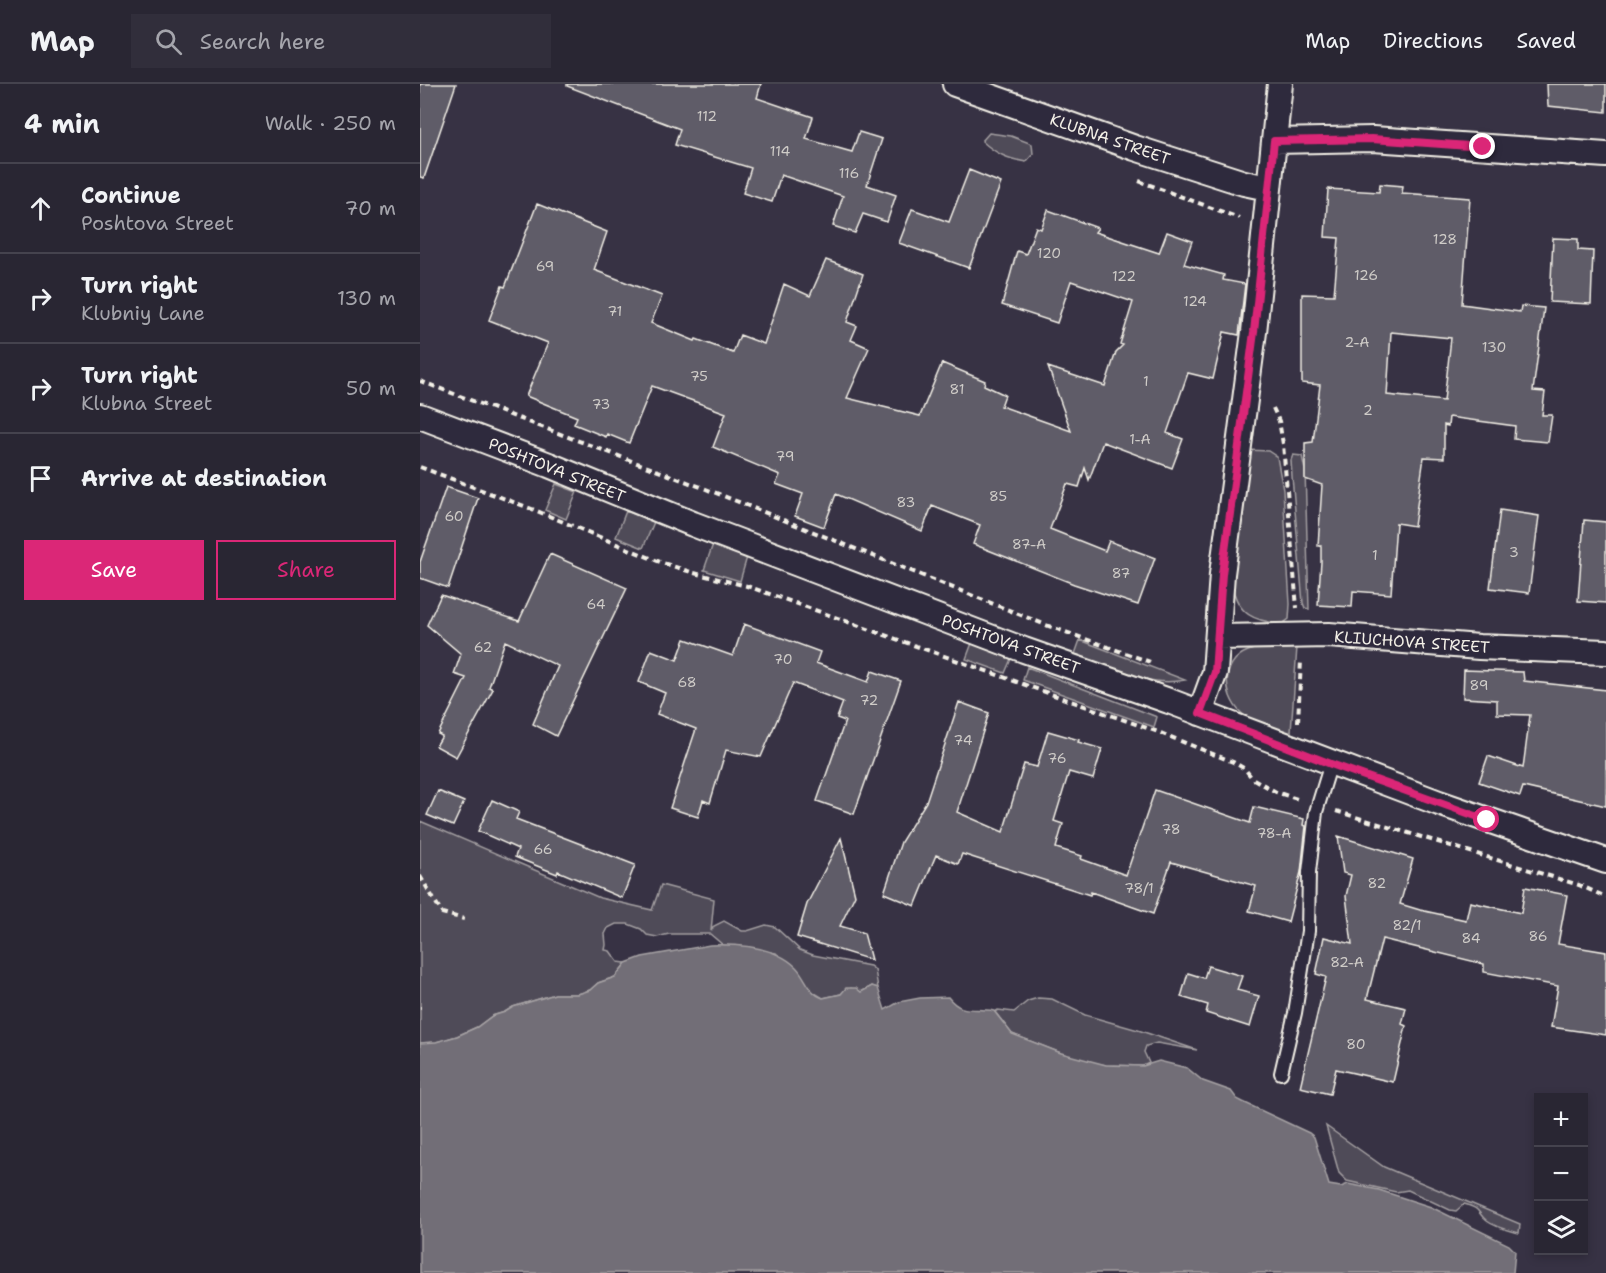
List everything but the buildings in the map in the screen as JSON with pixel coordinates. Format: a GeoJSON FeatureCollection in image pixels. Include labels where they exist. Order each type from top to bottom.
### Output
{"type":"FeatureCollection","features":[{"type":"Feature","properties":{"kind":"street","name":"KLUBNA STREET"},"geometry":{"type":"LineString","coordinates":[[955,84],[1135,148],[1244,183],[1268,188]]}},
{"type":"Feature","properties":{"kind":"street"},"geometry":{"type":"LineString","coordinates":[[1200,713],[1215,672],[1222,574],[1254,332],[1280,84]]}},
{"type":"Feature","properties":{"kind":"street"},"geometry":{"type":"LineString","coordinates":[[1274,141],[1372,139],[1606,155]]}},
{"type":"Feature","properties":{"kind":"street","name":"POSHTOVA STREET"},"geometry":{"type":"LineString","coordinates":[[420,416],[549,465],[718,534],[1024,650],[1200,713],[1331,764],[1606,861]]}},
{"type":"Feature","properties":{"kind":"street","name":"KLIUCHOVA STREET"},"geometry":{"type":"LineString","coordinates":[[1218,637],[1329,635],[1479,647],[1606,652]]}},
{"type":"Feature","properties":{"kind":"lane"},"geometry":{"type":"LineString","coordinates":[[1281,1073],[1295,1013],[1308,931],[1309,872],[1318,805],[1331,764]]}},
{"type":"Feature","properties":{"kind":"path"},"geometry":{"type":"LineString","coordinates":[[1247,380],[1269,400],[1279,421],[1283,444],[1301,651],[1298,732]]}},
{"type":"Feature","properties":{"kind":"path"},"geometry":{"type":"LineString","coordinates":[[420,381],[706,489],[1046,625],[1151,663]]}},
{"type":"Feature","properties":{"kind":"path"},"geometry":{"type":"LineString","coordinates":[[420,467],[532,509],[660,562],[694,573],[747,585],[1158,732],[1233,762],[1245,769],[1252,778],[1276,792],[1579,885],[1606,897]]}},
{"type":"Feature","properties":{"kind":"path"},"geometry":{"type":"LineString","coordinates":[[420,876],[442,913],[464,920]]}},
{"type":"Feature","properties":{"kind":"shaded area"},"geometry":{"type":"Polygon","coordinates":[[[989,133],[1011,136],[1032,144],[1033,154],[1026,162],[1002,155],[982,141],[989,133]]]}},
{"type":"Feature","properties":{"kind":"shaded area"},"geometry":{"type":"Polygon","coordinates":[[[1247,450],[1268,451],[1277,457],[1283,490],[1290,604],[1289,619],[1282,624],[1263,621],[1249,615],[1238,603],[1232,585],[1247,450]]]}},
{"type":"Feature","properties":{"kind":"shaded area"},"geometry":{"type":"Polygon","coordinates":[[[1293,455],[1302,456],[1305,470],[1309,609],[1305,608],[1303,603],[1292,476],[1293,455]]]}},
{"type":"Feature","properties":{"kind":"shaded area"},"geometry":{"type":"Polygon","coordinates":[[[556,484],[577,492],[566,519],[545,510],[556,484]]]}},
{"type":"Feature","properties":{"kind":"shaded area"},"geometry":{"type":"Polygon","coordinates":[[[626,511],[654,522],[643,548],[616,537],[626,511]]]}},
{"type":"Feature","properties":{"kind":"shaded area"},"geometry":{"type":"Polygon","coordinates":[[[713,544],[747,557],[740,581],[704,570],[713,544]]]}},
{"type":"Feature","properties":{"kind":"shaded area"},"geometry":{"type":"Polygon","coordinates":[[[1080,640],[1185,680],[1171,682],[1143,679],[1115,670],[1075,654],[1080,640]]]}},
{"type":"Feature","properties":{"kind":"shaded area"},"geometry":{"type":"Polygon","coordinates":[[[972,643],[1011,659],[1005,673],[966,659],[972,643]]]}},
{"type":"Feature","properties":{"kind":"shaded area"},"geometry":{"type":"Polygon","coordinates":[[[1294,645],[1297,647],[1291,732],[1289,734],[1245,716],[1232,701],[1227,682],[1232,664],[1248,651],[1294,645]]]}},
{"type":"Feature","properties":{"kind":"shaded area"},"geometry":{"type":"Polygon","coordinates":[[[1027,667],[1157,717],[1154,727],[1023,680],[1027,667]]]}},
{"type":"Feature","properties":{"kind":"shaded area"},"geometry":{"type":"Polygon","coordinates":[[[420,821],[600,898],[652,910],[661,885],[714,899],[711,931],[714,926],[724,921],[742,931],[766,925],[775,927],[800,950],[813,955],[870,966],[875,970],[878,988],[872,986],[861,992],[851,988],[841,994],[823,998],[813,992],[776,953],[723,945],[710,934],[669,934],[657,937],[647,935],[641,929],[628,924],[616,924],[608,928],[605,934],[605,950],[610,951],[618,962],[626,963],[615,977],[578,994],[555,994],[513,1007],[457,1036],[436,1042],[420,1043],[420,821]]]}},
{"type":"Feature","properties":{"kind":"shaded area"},"geometry":{"type":"Polygon","coordinates":[[[710,945],[744,946],[778,955],[796,967],[814,993],[823,998],[841,994],[846,988],[856,988],[861,992],[872,986],[878,988],[885,1010],[899,1002],[920,998],[948,997],[953,1003],[963,1008],[994,1011],[1012,1034],[1061,1053],[1106,1065],[1143,1066],[1159,1061],[1187,1068],[1203,1081],[1231,1091],[1237,1099],[1314,1137],[1329,1185],[1341,1187],[1348,1184],[1379,1190],[1431,1207],[1509,1245],[1515,1251],[1513,1273],[420,1273],[420,1043],[436,1042],[457,1036],[513,1007],[555,994],[578,994],[590,990],[598,983],[615,977],[626,963],[642,957],[710,945]]]}},
{"type":"Feature","properties":{"kind":"shaded area"},"geometry":{"type":"Polygon","coordinates":[[[1038,998],[1052,999],[1085,1015],[1197,1050],[1157,1043],[1146,1046],[1144,1052],[1149,1063],[1143,1066],[1106,1065],[1076,1059],[1012,1034],[995,1012],[998,1010],[1014,1012],[1028,1001],[1038,998]]]}},
{"type":"Feature","properties":{"kind":"shaded area"},"geometry":{"type":"Polygon","coordinates":[[[1326,1126],[1384,1167],[1520,1224],[1519,1233],[1491,1223],[1476,1209],[1464,1204],[1456,1211],[1450,1210],[1408,1190],[1396,1192],[1347,1181],[1339,1173],[1326,1126]]]}},
{"type":"Feature","properties":{"kind":"route"},"geometry":{"type":"LineString","coordinates":[[1483,147],[1372,139],[1274,141],[1254,332],[1222,574],[1215,672],[1200,713],[1331,764],[1487,820]]}}]}
